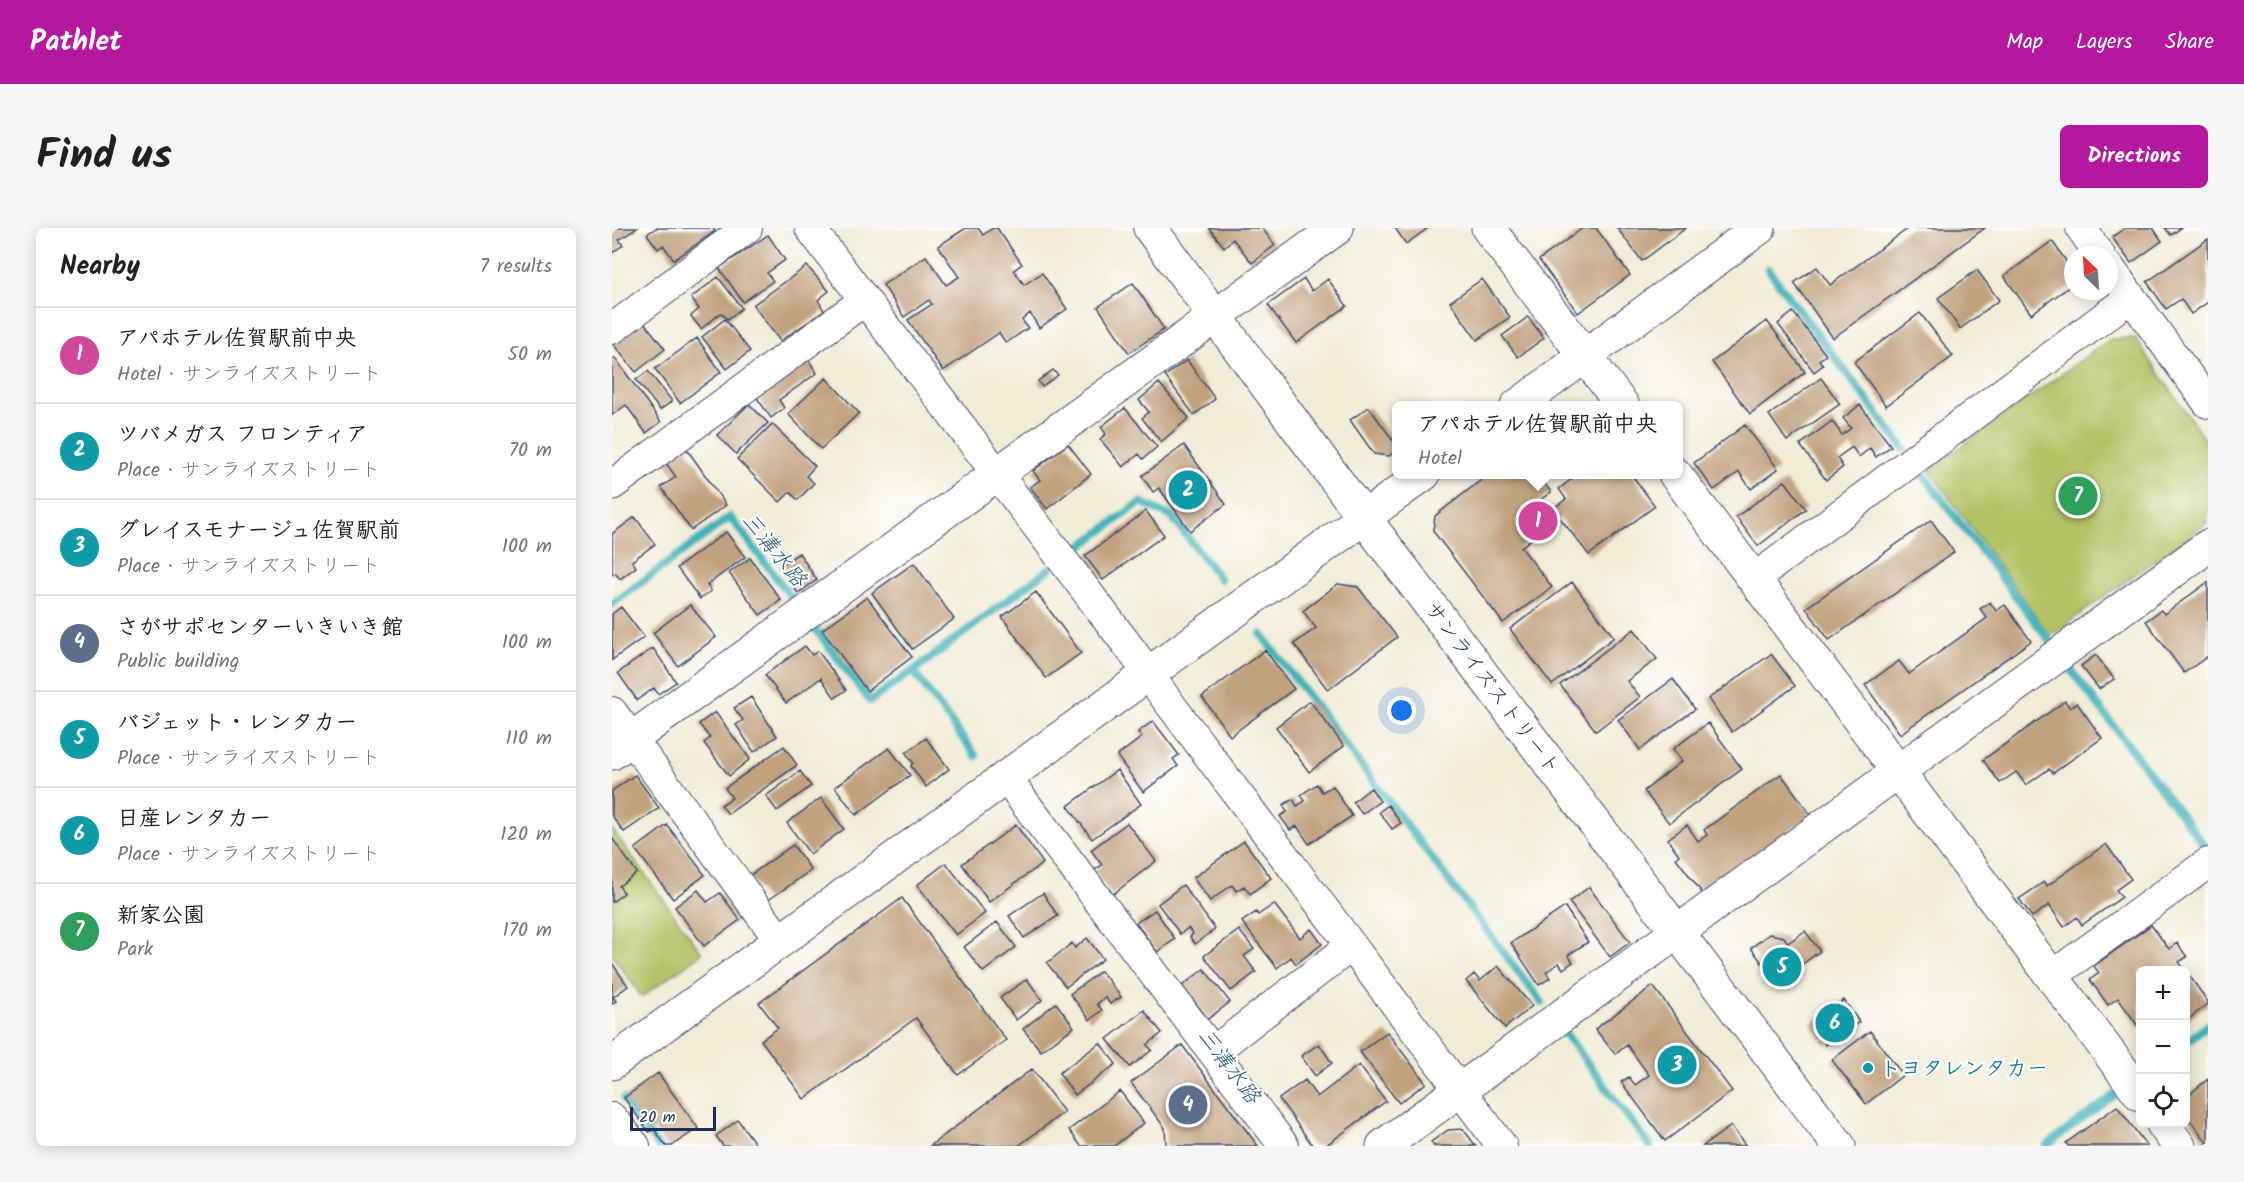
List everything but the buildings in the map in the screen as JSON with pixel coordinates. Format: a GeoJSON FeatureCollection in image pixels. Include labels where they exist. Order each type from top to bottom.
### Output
{"type":"FeatureCollection","features":[{"type":"Feature","properties":{"kind":"street"},"geometry":{"type":"LineString","coordinates":[[612,329],[747,228]]}},
{"type":"Feature","properties":{"kind":"street"},"geometry":{"type":"LineString","coordinates":[[810,228],[1132,651],[1502,1146]]}},
{"type":"Feature","properties":{"kind":"street","name":"サンライズストリート"},"geometry":{"type":"LineString","coordinates":[[1149,228],[1365,519],[1839,1146]]}},
{"type":"Feature","properties":{"kind":"street"},"geometry":{"type":"LineString","coordinates":[[622,746],[1337,228]]}},
{"type":"Feature","properties":{"kind":"street"},"geometry":{"type":"LineString","coordinates":[[1488,228],[1620,401]]}},
{"type":"Feature","properties":{"kind":"street"},"geometry":{"type":"LineString","coordinates":[[1522,401],[1759,228]]}},
{"type":"Feature","properties":{"kind":"street"},"geometry":{"type":"LineString","coordinates":[[2081,228],[2094,246]]}},
{"type":"Feature","properties":{"kind":"street"},"geometry":{"type":"LineString","coordinates":[[2118,279],[2208,403]]}},
{"type":"Feature","properties":{"kind":"street"},"geometry":{"type":"LineString","coordinates":[[1754,579],[2131,297]]}},
{"type":"Feature","properties":{"kind":"street"},"geometry":{"type":"LineString","coordinates":[[612,485],[865,300]]}},
{"type":"Feature","properties":{"kind":"street"},"geometry":{"type":"LineString","coordinates":[[612,1063],[1417,479]]}},
{"type":"Feature","properties":{"kind":"street"},"geometry":{"type":"LineString","coordinates":[[1679,479],[2136,1089]]}},
{"type":"Feature","properties":{"kind":"street"},"geometry":{"type":"LineString","coordinates":[[1383,1146],[2208,546]]}},
{"type":"Feature","properties":{"kind":"street"},"geometry":{"type":"LineString","coordinates":[[612,712],[622,746],[780,941]]}},
{"type":"Feature","properties":{"kind":"street"},"geometry":{"type":"LineString","coordinates":[[1006,778],[1284,1146]]}},
{"type":"Feature","properties":{"kind":"street"},"geometry":{"type":"LineString","coordinates":[[2052,976],[2208,863]]}},
{"type":"Feature","properties":{"kind":"street"},"geometry":{"type":"LineString","coordinates":[[1214,1051],[1351,946]]}},
{"type":"Feature","properties":{"kind":"street"},"geometry":{"type":"LineString","coordinates":[[612,1118],[635,1146]]}},
{"type":"Feature","properties":{"kind":"street"},"geometry":{"type":"LineString","coordinates":[[2166,1128],[2180,1146]]}},
{"type":"Feature","properties":{"kind":"green space"},"geometry":{"type":"Polygon","coordinates":[[[2135,338],[2208,444],[2208,522],[2050,636],[1929,470],[2110,339],[2135,338]]]}},
{"type":"Feature","properties":{"kind":"green space"},"geometry":{"type":"Polygon","coordinates":[[[612,829],[702,953],[642,997],[612,955],[612,829]]]}},
{"type":"Feature","properties":{"kind":"waterway"},"geometry":{"type":"LineString","coordinates":[[1768,269],[1904,449]]}},
{"type":"Feature","properties":{"kind":"waterway"},"geometry":{"type":"LineString","coordinates":[[1922,473],[2049,640]]}},
{"type":"Feature","properties":{"kind":"waterway"},"geometry":{"type":"LineString","coordinates":[[1073,552],[1141,502],[1172,517],[1220,579]]}},
{"type":"Feature","properties":{"kind":"waterway","name":"三溝水路"},"geometry":{"type":"LineString","coordinates":[[612,604],[730,517],[795,602]]}},
{"type":"Feature","properties":{"kind":"waterway"},"geometry":{"type":"LineString","coordinates":[[913,671],[1049,569]]}},
{"type":"Feature","properties":{"kind":"waterway","name":"三溝水路"},"geometry":{"type":"LineString","coordinates":[[814,627],[870,701],[913,671],[976,756]]}},
{"type":"Feature","properties":{"kind":"waterway"},"geometry":{"type":"LineString","coordinates":[[1261,634],[1542,1003]]}},
{"type":"Feature","properties":{"kind":"waterway"},"geometry":{"type":"LineString","coordinates":[[2069,667],[2204,845]]}},
{"type":"Feature","properties":{"kind":"waterway"},"geometry":{"type":"LineString","coordinates":[[2190,1039],[2208,1025]]}},
{"type":"Feature","properties":{"kind":"waterway"},"geometry":{"type":"LineString","coordinates":[[1565,1033],[1650,1146]]}},
{"type":"Feature","properties":{"kind":"waterway"},"geometry":{"type":"LineString","coordinates":[[2046,1146],[2116,1094]]}},
{"type":"Feature","properties":{"kind":"waterway"},"geometry":{"type":"LineString","coordinates":[[624,1099],[658,1146]]}},
{"type":"Feature","properties":{"kind":"place","name":"ツバメガス フロンティア"},"geometry":{"type":"Point","coordinates":[1188,490]}},
{"type":"Feature","properties":{"kind":"place","name":"新家公園"},"geometry":{"type":"Point","coordinates":[2078,496]}},
{"type":"Feature","properties":{"kind":"place","name":"アパホテル佐賀駅前中央"},"geometry":{"type":"Point","coordinates":[1538,521]}},
{"type":"Feature","properties":{"kind":"place","name":"バジェット・レンタカー"},"geometry":{"type":"Point","coordinates":[1782,967]}},
{"type":"Feature","properties":{"kind":"place","name":"日産レンタカー"},"geometry":{"type":"Point","coordinates":[1835,1023]}},
{"type":"Feature","properties":{"kind":"place","name":"グレイスモナージュ佐賀駅前"},"geometry":{"type":"Point","coordinates":[1677,1065]}},
{"type":"Feature","properties":{"kind":"place","name":"トヨタレンタカー"},"geometry":{"type":"Point","coordinates":[1868,1068]}},
{"type":"Feature","properties":{"kind":"place","name":"さがサポセンターいきいき館"},"geometry":{"type":"Point","coordinates":[1188,1105]}}]}
